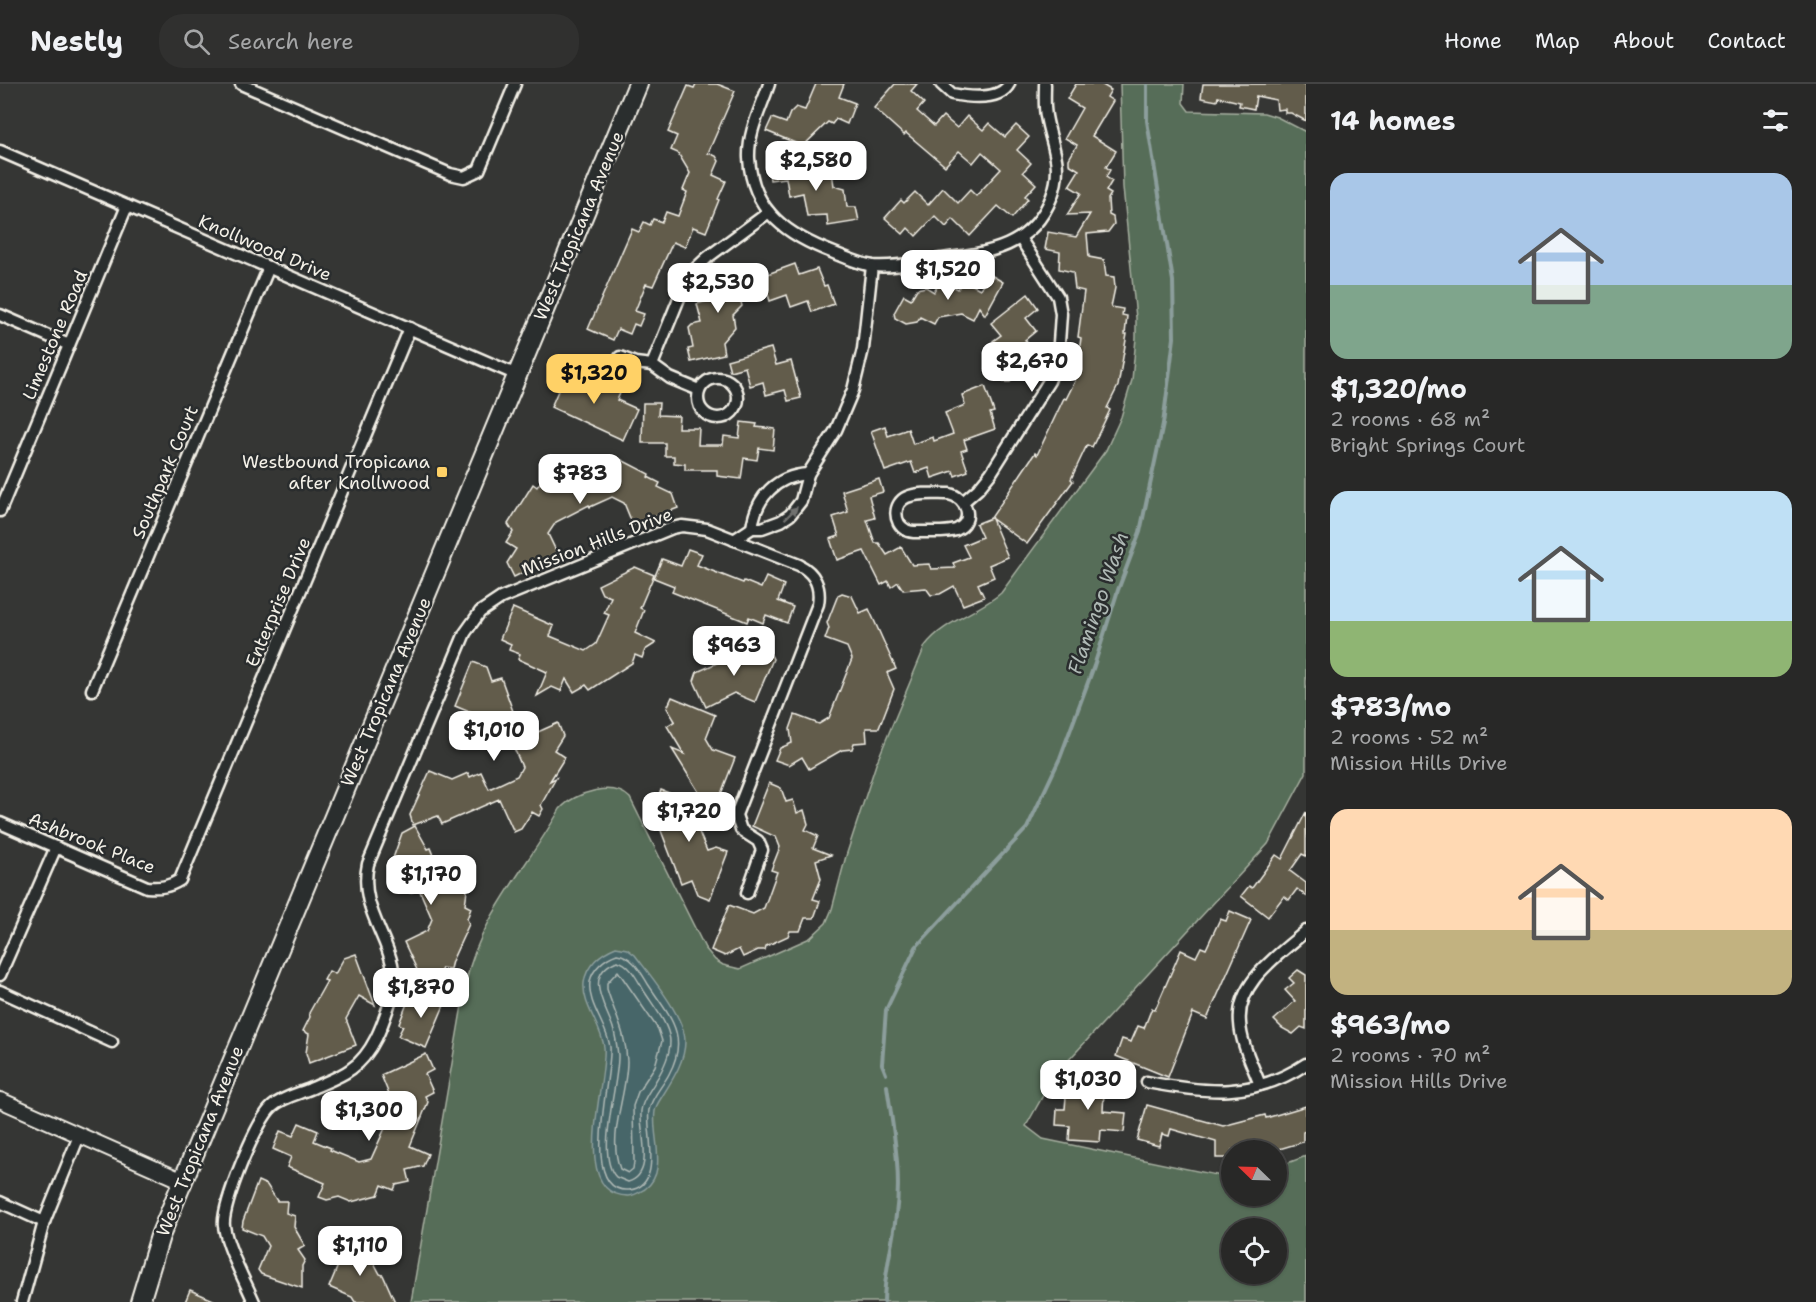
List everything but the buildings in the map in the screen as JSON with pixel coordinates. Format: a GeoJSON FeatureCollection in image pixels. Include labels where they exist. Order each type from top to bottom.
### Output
{"type":"FeatureCollection","features":[{"type":"Feature","properties":{"kind":"main road","name":"West Tropicana Avenue"},"geometry":{"type":"LineString","coordinates":[[140,1302],[160,1236],[517,375],[633,86]]}},
{"type":"Feature","properties":{"kind":"street"},"geometry":{"type":"LineString","coordinates":[[241,84],[450,174],[464,177],[479,170],[515,84]]}},
{"type":"Feature","properties":{"kind":"street"},"geometry":{"type":"LineString","coordinates":[[769,84],[755,119],[749,146],[753,181],[769,212],[784,228],[804,241],[872,266],[891,266],[979,254],[1003,247],[1020,238],[1041,216],[1056,181],[1057,156],[1046,115],[1045,84]]}},
{"type":"Feature","properties":{"kind":"street"},"geometry":{"type":"LineString","coordinates":[[941,84],[946,91],[957,95],[997,94],[1003,92],[1009,84]]}},
{"type":"Feature","properties":{"kind":"street","name":"Knollwood Drive"},"geometry":{"type":"LineString","coordinates":[[0,151],[517,375]]}},
{"type":"Feature","properties":{"kind":"street","name":"Limestone Road"},"geometry":{"type":"LineString","coordinates":[[0,511],[5,486],[69,345],[127,206]]}},
{"type":"Feature","properties":{"kind":"street"},"geometry":{"type":"LineString","coordinates":[[652,365],[682,291],[693,271],[708,256],[769,212]]}},
{"type":"Feature","properties":{"kind":"street"},"geometry":{"type":"LineString","coordinates":[[963,502],[991,473],[1049,381],[1058,357],[1061,314],[1058,297],[1020,238]]}},
{"type":"Feature","properties":{"kind":"street"},"geometry":{"type":"LineString","coordinates":[[734,540],[752,528],[772,525],[790,515],[801,501],[808,474],[836,430],[853,390],[863,349],[872,266]]}},
{"type":"Feature","properties":{"kind":"street","name":"Southpark Court"},"geometry":{"type":"LineString","coordinates":[[92,690],[269,267]]}},
{"type":"Feature","properties":{"kind":"street"},"geometry":{"type":"LineString","coordinates":[[0,315],[69,345]]}},
{"type":"Feature","properties":{"kind":"street","name":"Enterprise Drive"},"geometry":{"type":"LineString","coordinates":[[172,885],[180,880],[410,328]]}},
{"type":"Feature","properties":{"kind":"street"},"geometry":{"type":"LineString","coordinates":[[620,357],[635,363],[652,365],[670,378],[699,390]]}},
{"type":"Feature","properties":{"kind":"street"},"geometry":{"type":"LineString","coordinates":[[752,528],[760,502],[772,487],[789,478],[808,474]]}},
{"type":"Feature","properties":{"kind":"street"},"geometry":{"type":"LineString","coordinates":[[949,494],[963,502],[966,507],[966,518],[964,524],[954,530],[909,531],[899,525],[897,519],[899,503],[909,496],[949,494]]}},
{"type":"Feature","properties":{"kind":"street","name":"Mission Hills Drive"},"geometry":{"type":"LineString","coordinates":[[254,1302],[226,1234],[223,1222],[225,1206],[257,1127],[266,1113],[278,1102],[353,1068],[366,1055],[375,1039],[391,999],[393,971],[390,956],[367,900],[365,880],[368,864],[469,625],[480,612],[501,598],[672,528],[682,526],[699,527],[806,568],[815,580],[819,592],[818,604],[736,820],[741,830],[758,841],[762,850],[747,893]]}},
{"type":"Feature","properties":{"kind":"street","name":"Ashbrook Place"},"geometry":{"type":"LineString","coordinates":[[0,823],[147,886],[161,888],[172,885]]}},
{"type":"Feature","properties":{"kind":"street"},"geometry":{"type":"LineString","coordinates":[[0,975],[56,847]]}},
{"type":"Feature","properties":{"kind":"street"},"geometry":{"type":"LineString","coordinates":[[1260,1085],[1242,1034],[1239,1014],[1241,1004],[1249,986],[1255,979],[1306,931]]}},
{"type":"Feature","properties":{"kind":"street"},"geometry":{"type":"LineString","coordinates":[[0,991],[112,1042]]}},
{"type":"Feature","properties":{"kind":"street"},"geometry":{"type":"LineString","coordinates":[[1147,1082],[1206,1092],[1224,1092],[1260,1085],[1287,1075],[1306,1064]]}},
{"type":"Feature","properties":{"kind":"street"},"geometry":{"type":"LineString","coordinates":[[0,1101],[183,1181]]}},
{"type":"Feature","properties":{"kind":"street"},"geometry":{"type":"LineString","coordinates":[[22,1302],[44,1222],[79,1136]]}},
{"type":"Feature","properties":{"kind":"street"},"geometry":{"type":"LineString","coordinates":[[0,1202],[44,1222]]}},
{"type":"Feature","properties":{"kind":"green space"},"geometry":{"type":"Polygon","coordinates":[[[1120,84],[1184,84],[1183,103],[1189,111],[1264,113],[1306,132],[1306,773],[1268,844],[1054,1076],[1026,1126],[1043,1139],[1221,1176],[1221,1206],[1287,1206],[1287,1163],[1306,1156],[1306,1302],[411,1302],[466,982],[473,958],[493,914],[560,809],[575,798],[594,791],[614,790],[630,798],[705,948],[715,960],[723,965],[740,969],[810,938],[826,923],[832,909],[846,856],[876,764],[925,646],[941,630],[1001,593],[1106,450],[1121,417],[1132,380],[1136,318],[1123,187],[1120,84]]]}},
{"type":"Feature","properties":{"kind":"water"},"geometry":{"type":"Polygon","coordinates":[[[616,947],[627,949],[635,955],[673,1009],[685,1041],[678,1070],[655,1111],[658,1152],[656,1173],[645,1189],[629,1196],[610,1191],[600,1178],[595,1158],[597,1109],[604,1047],[584,991],[585,977],[591,965],[600,956],[616,947]]]}},
{"type":"Feature","properties":{"kind":"waterway","name":"Flamingo Wash"},"geometry":{"type":"LineString","coordinates":[[886,1074],[882,1064],[886,1010],[916,947],[1027,828],[1060,758],[1140,532],[1163,424],[1174,338],[1173,281],[1147,121],[1147,84]]}},
{"type":"Feature","properties":{"kind":"waterway","name":"Flamingo Wash"},"geometry":{"type":"LineString","coordinates":[[884,1302],[885,1280],[898,1199],[896,1151],[887,1086]]}},
{"type":"Feature","properties":{"kind":"place","name":"Westbound Tropicana after Knollwood"},"geometry":{"type":"Point","coordinates":[442,472]}}]}
